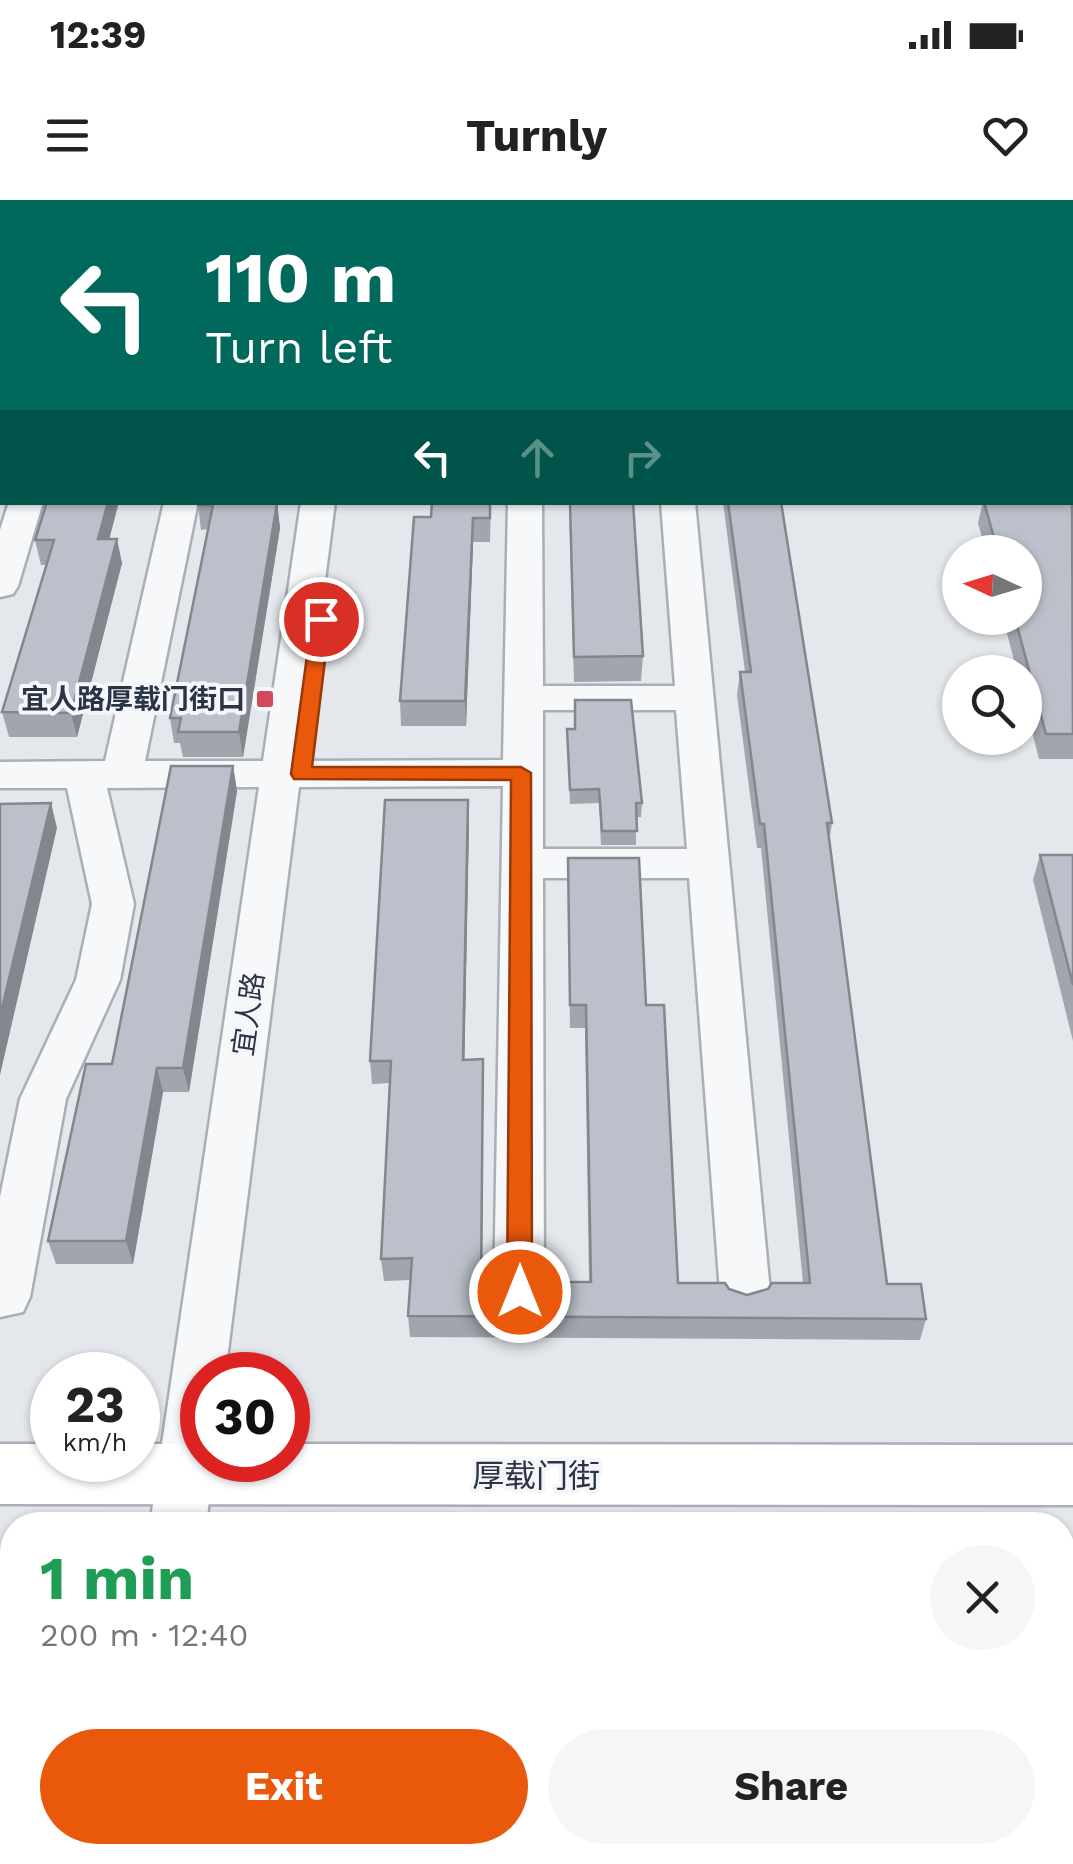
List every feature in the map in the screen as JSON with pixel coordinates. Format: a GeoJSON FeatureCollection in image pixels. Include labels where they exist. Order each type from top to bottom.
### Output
{"type":"FeatureCollection","features":[{"type":"Feature","properties":{"kind":"main road","name":"厚载门街"},"geometry":{"type":"LineString","coordinates":[[0,1474],[197,1492],[1073,1475]]}},
{"type":"Feature","properties":{"kind":"street"},"geometry":{"type":"LineString","coordinates":[[0,586],[25,505]]}},
{"type":"Feature","properties":{"kind":"street"},"geometry":{"type":"LineString","coordinates":[[5,1297],[42,1099],[98,980],[113,904],[103,775],[180,505]]}},
{"type":"Feature","properties":{"kind":"street","name":"宜人路"},"geometry":{"type":"LineString","coordinates":[[225,1352],[318,505]]}},
{"type":"Feature","properties":{"kind":"street","name":"宜人路"},"geometry":{"type":"LineString","coordinates":[[197,1492],[291,774],[336,505]]}},
{"type":"Feature","properties":{"kind":"street"},"geometry":{"type":"LineString","coordinates":[[520,1292],[525,505]]}},
{"type":"Feature","properties":{"kind":"street"},"geometry":{"type":"LineString","coordinates":[[678,505],[745,1292]]}},
{"type":"Feature","properties":{"kind":"street"},"geometry":{"type":"LineString","coordinates":[[522,698],[694,698]]}},
{"type":"Feature","properties":{"kind":"street"},"geometry":{"type":"LineString","coordinates":[[0,775],[521,773]]}},
{"type":"Feature","properties":{"kind":"street"},"geometry":{"type":"LineString","coordinates":[[521,863],[709,864]]}},
{"type":"Feature","properties":{"kind":"building"},"geometry":{"type":"Polygon","coordinates":[[[46,505],[107,505],[98,539],[117,539],[71,713],[2,712],[54,540],[35,540],[46,505]]]}},
{"type":"Feature","properties":{"kind":"building"},"geometry":{"type":"Polygon","coordinates":[[[213,505],[277,505],[239,732],[178,732],[181,718],[170,718],[213,505]]]}},
{"type":"Feature","properties":{"kind":"building"},"geometry":{"type":"Polygon","coordinates":[[[432,505],[490,505],[490,518],[473,518],[465,701],[400,701],[414,517],[431,517],[432,505]]]}},
{"type":"Feature","properties":{"kind":"building"},"geometry":{"type":"Polygon","coordinates":[[[570,505],[633,505],[643,656],[574,657],[570,505]]]}},
{"type":"Feature","properties":{"kind":"building"},"geometry":{"type":"Polygon","coordinates":[[[728,505],[781,505],[832,823],[827,823],[887,1284],[921,1284],[926,1319],[408,1316],[412,1258],[381,1259],[391,1061],[370,1061],[385,800],[468,800],[463,1060],[483,1059],[481,1281],[494,1281],[499,1289],[518,1295],[538,1289],[543,1282],[591,1282],[586,1005],[570,1005],[568,858],[639,858],[646,1005],[664,1005],[678,1283],[725,1283],[729,1289],[747,1295],[768,1289],[772,1283],[810,1283],[764,824],[760,824],[740,672],[751,672],[728,505]]]}},
{"type":"Feature","properties":{"kind":"building"},"geometry":{"type":"Polygon","coordinates":[[[985,505],[1072,505],[1073,734],[1046,734],[1042,719],[1042,655],[1025,655],[1020,635],[1042,635],[1042,535],[993,535],[985,505]]]}},
{"type":"Feature","properties":{"kind":"building"},"geometry":{"type":"Polygon","coordinates":[[[575,700],[631,700],[642,803],[636,803],[637,831],[602,831],[599,789],[570,790],[567,729],[575,729],[575,700]]]}},
{"type":"Feature","properties":{"kind":"building"},"geometry":{"type":"Polygon","coordinates":[[[171,766],[233,766],[183,1068],[157,1068],[126,1241],[48,1241],[86,1064],[112,1064],[171,766]]]}},
{"type":"Feature","properties":{"kind":"building"},"geometry":{"type":"Polygon","coordinates":[[[51,803],[0,1016],[0,804],[51,803]]]}},
{"type":"Feature","properties":{"kind":"building"},"geometry":{"type":"Polygon","coordinates":[[[1040,855],[1073,855],[1073,985],[1040,855]]]}},
{"type":"Feature","properties":{"kind":"place","name":"宜人路厚载门街口"},"geometry":{"type":"Point","coordinates":[265,699]}},
{"type":"Feature","properties":{"kind":"route"},"geometry":{"type":"LineString","coordinates":[[321,619],[301,774],[521,773],[520,1292]]}}]}
